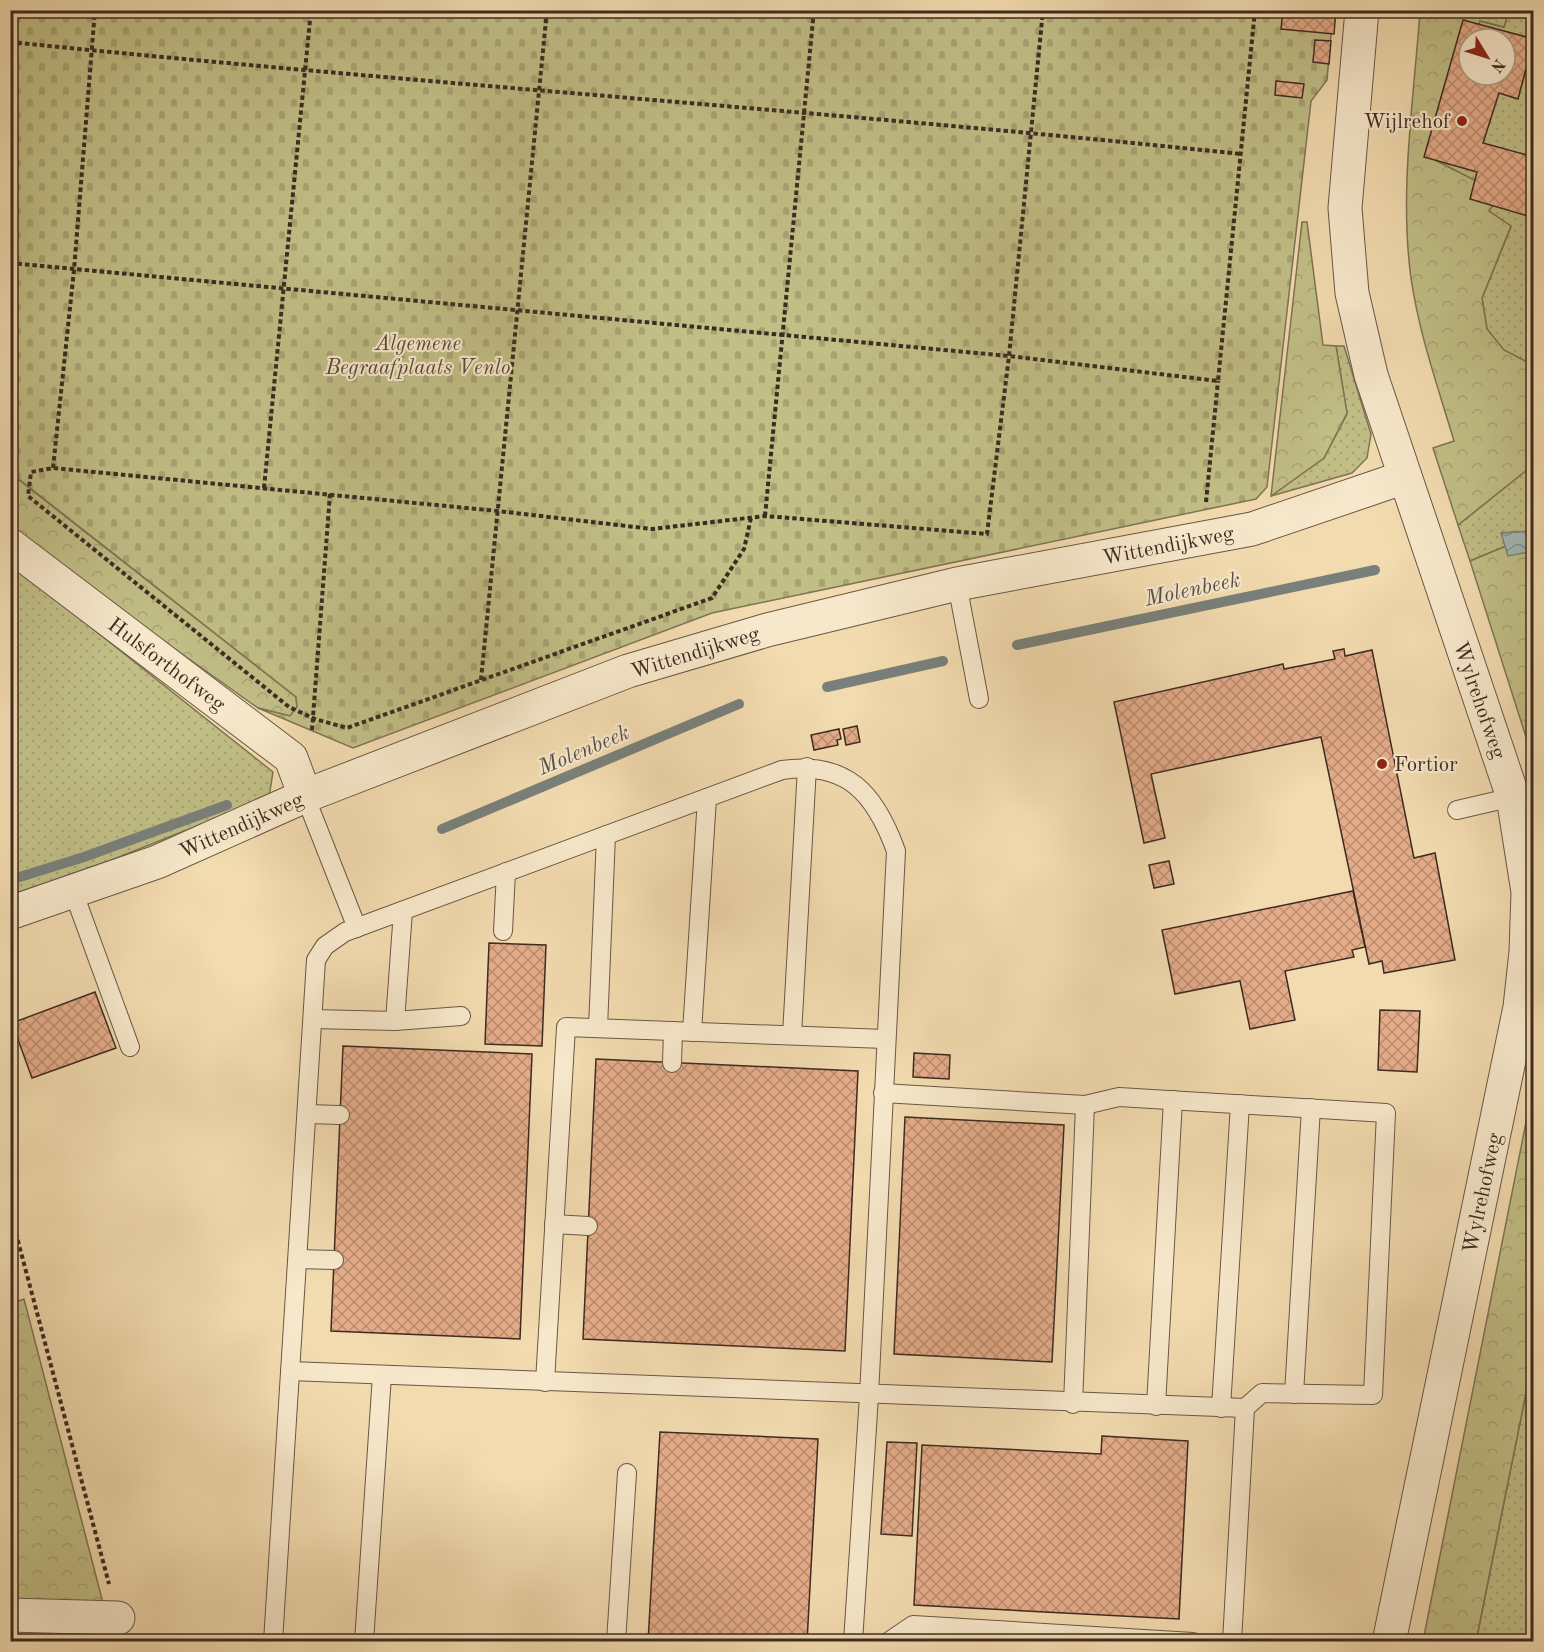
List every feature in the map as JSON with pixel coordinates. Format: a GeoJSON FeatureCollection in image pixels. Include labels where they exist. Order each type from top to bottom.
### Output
{"type":"FeatureCollection","features":[{"type":"Feature","properties":{"kind":"street","name":"Wylrehofweg"},"geometry":{"type":"LineString","coordinates":[[1362,10],[1345,208],[1352,293],[1371,375],[1513,797],[1528,892],[1527,1006],[1389,1641]]}},
{"type":"Feature","properties":{"kind":"street","name":"Wittendijkweg"},"geometry":{"type":"LineString","coordinates":[[10,913],[157,862],[305,796],[628,671],[767,630],[957,584],[1252,529],[1405,477]]}},
{"type":"Feature","properties":{"kind":"street","name":"Hulsforthofweg"},"geometry":{"type":"LineString","coordinates":[[10,545],[291,758]]}},
{"type":"Feature","properties":{"kind":"street"},"geometry":{"type":"LineString","coordinates":[[291,758],[305,796]]}},
{"type":"Feature","properties":{"kind":"street"},"geometry":{"type":"LineString","coordinates":[[10,1615],[118,1618]]}},
{"type":"Feature","properties":{"kind":"lane"},"geometry":{"type":"LineString","coordinates":[[957,584],[979,699]]}},
{"type":"Feature","properties":{"kind":"lane"},"geometry":{"type":"LineString","coordinates":[[792,1035],[807,767]]}},
{"type":"Feature","properties":{"kind":"lane"},"geometry":{"type":"LineString","coordinates":[[273,1641],[316,960],[325,946],[345,932],[782,770],[807,767],[834,774],[866,792],[884,819],[896,851],[869,1396],[853,1641]]}},
{"type":"Feature","properties":{"kind":"lane"},"geometry":{"type":"LineString","coordinates":[[305,796],[357,928]]}},
{"type":"Feature","properties":{"kind":"lane"},"geometry":{"type":"LineString","coordinates":[[1457,810],[1513,797]]}},
{"type":"Feature","properties":{"kind":"lane"},"geometry":{"type":"LineString","coordinates":[[692,1032],[707,798]]}},
{"type":"Feature","properties":{"kind":"lane"},"geometry":{"type":"LineString","coordinates":[[598,1028],[606,835]]}},
{"type":"Feature","properties":{"kind":"lane"},"geometry":{"type":"LineString","coordinates":[[503,931],[506,872]]}},
{"type":"Feature","properties":{"kind":"lane"},"geometry":{"type":"LineString","coordinates":[[73,891],[130,1047]]}},
{"type":"Feature","properties":{"kind":"lane"},"geometry":{"type":"LineString","coordinates":[[395,1021],[403,911]]}},
{"type":"Feature","properties":{"kind":"lane"},"geometry":{"type":"LineString","coordinates":[[313,1019],[395,1021],[461,1016]]}},
{"type":"Feature","properties":{"kind":"lane"},"geometry":{"type":"LineString","coordinates":[[545,1382],[566,1027],[885,1038]]}},
{"type":"Feature","properties":{"kind":"lane"},"geometry":{"type":"LineString","coordinates":[[672,1063],[673,1031]]}},
{"type":"Feature","properties":{"kind":"lane"},"geometry":{"type":"LineString","coordinates":[[290,1371],[869,1396],[1221,1408],[1245,1408],[1262,1393],[1373,1395],[1386,1113],[1119,1097],[1085,1105],[883,1093]]}},
{"type":"Feature","properties":{"kind":"lane"},"geometry":{"type":"LineString","coordinates":[[1156,1406],[1173,1100]]}},
{"type":"Feature","properties":{"kind":"lane"},"geometry":{"type":"LineString","coordinates":[[1221,1408],[1240,1104]]}},
{"type":"Feature","properties":{"kind":"lane"},"geometry":{"type":"LineString","coordinates":[[1073,1404],[1085,1105]]}},
{"type":"Feature","properties":{"kind":"lane"},"geometry":{"type":"LineString","coordinates":[[1294,1394],[1311,1108]]}},
{"type":"Feature","properties":{"kind":"lane"},"geometry":{"type":"LineString","coordinates":[[307,1114],[340,1115]]}},
{"type":"Feature","properties":{"kind":"lane"},"geometry":{"type":"LineString","coordinates":[[554,1224],[588,1226]]}},
{"type":"Feature","properties":{"kind":"lane"},"geometry":{"type":"LineString","coordinates":[[298,1259],[334,1260]]}},
{"type":"Feature","properties":{"kind":"lane"},"geometry":{"type":"LineString","coordinates":[[364,1641],[382,1375]]}},
{"type":"Feature","properties":{"kind":"lane"},"geometry":{"type":"LineString","coordinates":[[1232,1641],[1245,1408]]}},
{"type":"Feature","properties":{"kind":"lane"},"geometry":{"type":"LineString","coordinates":[[616,1641],[627,1473]]}},
{"type":"Feature","properties":{"kind":"lane"},"geometry":{"type":"LineString","coordinates":[[888,1641],[913,1625],[1193,1641]]}},
{"type":"Feature","properties":{"kind":"path"},"geometry":{"type":"LineString","coordinates":[[52,468],[74,270],[95,10]]}},
{"type":"Feature","properties":{"kind":"path"},"geometry":{"type":"LineString","coordinates":[[264,488],[311,10]]}},
{"type":"Feature","properties":{"kind":"path"},"geometry":{"type":"LineString","coordinates":[[481,680],[547,10]]}},
{"type":"Feature","properties":{"kind":"path"},"geometry":{"type":"LineString","coordinates":[[765,516],[780,336],[814,10]]}},
{"type":"Feature","properties":{"kind":"path"},"geometry":{"type":"LineString","coordinates":[[752,518],[744,549],[712,598],[347,728],[315,719],[289,706],[28,496],[31,472],[52,468],[498,511],[652,529],[765,516],[987,534],[1009,356],[1043,10]]}},
{"type":"Feature","properties":{"kind":"path"},"geometry":{"type":"LineString","coordinates":[[1206,508],[1255,10]]}},
{"type":"Feature","properties":{"kind":"path"},"geometry":{"type":"LineString","coordinates":[[10,42],[305,72],[804,112],[1031,132],[1240,154]]}},
{"type":"Feature","properties":{"kind":"path"},"geometry":{"type":"LineString","coordinates":[[10,263],[1009,356],[1218,381]]}},
{"type":"Feature","properties":{"kind":"path"},"geometry":{"type":"LineString","coordinates":[[291,758],[314,727],[330,495]]}},
{"type":"Feature","properties":{"kind":"path"},"geometry":{"type":"LineString","coordinates":[[10,1211],[118,1618]]}},
{"type":"Feature","properties":{"kind":"green space","name":"Algemene Begraafplaats Venlo"},"geometry":{"type":"Polygon","coordinates":[[[10,11],[1333,11],[1327,80],[1311,101],[1267,487],[1256,499],[712,613],[353,748],[258,708],[290,716],[297,707],[296,697],[11,473],[10,11]]]}},
{"type":"Feature","properties":{"kind":"green space"},"geometry":{"type":"Polygon","coordinates":[[[1420,11],[1509,11],[1504,27],[1480,21],[1478,27],[1457,27],[1457,87],[1460,87],[1437,161],[1502,194],[1489,211],[1511,226],[1482,298],[1487,329],[1504,350],[1533,365],[1533,465],[1458,525],[1433,448],[1454,441],[1419,320],[1411,278],[1406,212],[1420,11]]]}},
{"type":"Feature","properties":{"kind":"green space"},"geometry":{"type":"Polygon","coordinates":[[[1509,11],[1533,11],[1533,365],[1503,350],[1487,329],[1482,298],[1511,227],[1489,211],[1437,161],[1460,87],[1517,87],[1517,27],[1504,27],[1509,11]]]}},
{"type":"Feature","properties":{"kind":"green space"},"geometry":{"type":"Polygon","coordinates":[[[1480,21],[1504,27],[1478,27],[1480,21]]]}},
{"type":"Feature","properties":{"kind":"green space"},"geometry":{"type":"Polygon","coordinates":[[[1302,222],[1307,222],[1323,345],[1336,346],[1347,413],[1324,458],[1271,496],[1302,222]]]}},
{"type":"Feature","properties":{"kind":"green space"},"geometry":{"type":"Polygon","coordinates":[[[1336,346],[1344,346],[1371,434],[1367,458],[1352,473],[1271,496],[1324,458],[1347,414],[1336,346]]]}},
{"type":"Feature","properties":{"kind":"green space"},"geometry":{"type":"Polygon","coordinates":[[[1533,465],[1533,531],[1502,533],[1506,546],[1470,561],[1458,525],[1533,465]]]}},
{"type":"Feature","properties":{"kind":"green space"},"geometry":{"type":"Polygon","coordinates":[[[10,473],[296,697],[297,707],[290,716],[258,708],[54,563],[11,528],[10,473]]]}},
{"type":"Feature","properties":{"kind":"green space"},"geometry":{"type":"Polygon","coordinates":[[[1506,546],[1508,555],[1533,551],[1533,759],[1470,561],[1506,546]]]}},
{"type":"Feature","properties":{"kind":"green space"},"geometry":{"type":"Polygon","coordinates":[[[10,563],[273,772],[269,797],[114,859],[11,895],[10,563]]]}},
{"type":"Feature","properties":{"kind":"green space"},"geometry":{"type":"Polygon","coordinates":[[[1533,1087],[1533,1358],[1476,1641],[1423,1641],[1533,1087]]]}},
{"type":"Feature","properties":{"kind":"green space"},"geometry":{"type":"Polygon","coordinates":[[[24,1299],[103,1603],[11,1602],[10,1304],[24,1299]]]}},
{"type":"Feature","properties":{"kind":"green space"},"geometry":{"type":"Polygon","coordinates":[[[1533,1358],[1533,1641],[1476,1642],[1533,1358]]]}},
{"type":"Feature","properties":{"kind":"green space"},"geometry":{"type":"Polygon","coordinates":[[[11,1634],[70,1636],[97,1641],[11,1641],[11,1634]]]}},
{"type":"Feature","properties":{"kind":"water"},"geometry":{"type":"Polygon","coordinates":[[[1533,531],[1533,551],[1508,556],[1501,533],[1533,531]]]}},
{"type":"Feature","properties":{"kind":"building"},"geometry":{"type":"Polygon","coordinates":[[[1283,10],[1336,10],[1334,34],[1281,29],[1283,10]]]}},
{"type":"Feature","properties":{"kind":"building","name":"Wijlrehof"},"geometry":{"type":"Polygon","coordinates":[[[1463,20],[1489,27],[1461,27],[1463,20]]]}},
{"type":"Feature","properties":{"kind":"building","name":"Wijlrehof"},"geometry":{"type":"Polygon","coordinates":[[[1517,34],[1534,39],[1518,99],[1499,93],[1483,143],[1534,157],[1534,198],[1528,216],[1470,199],[1477,172],[1424,157],[1457,41],[1457,87],[1517,87],[1517,34]]]}},
{"type":"Feature","properties":{"kind":"building"},"geometry":{"type":"Polygon","coordinates":[[[1315,40],[1331,41],[1329,64],[1313,62],[1315,40]]]}},
{"type":"Feature","properties":{"kind":"building"},"geometry":{"type":"Polygon","coordinates":[[[1276,81],[1304,84],[1302,98],[1275,95],[1276,81]]]}},
{"type":"Feature","properties":{"kind":"building"},"geometry":{"type":"Polygon","coordinates":[[[1344,649],[1345,656],[1372,650],[1414,858],[1435,853],[1455,960],[1384,973],[1382,961],[1369,964],[1321,737],[1151,774],[1165,838],[1144,843],[1114,702],[1283,664],[1284,669],[1335,659],[1333,651],[1344,649]]]}},
{"type":"Feature","properties":{"kind":"building"},"geometry":{"type":"Polygon","coordinates":[[[857,726],[860,742],[846,745],[843,729],[857,726]]]}},
{"type":"Feature","properties":{"kind":"building"},"geometry":{"type":"Polygon","coordinates":[[[839,729],[841,739],[837,740],[838,745],[814,750],[811,735],[839,729]]]}},
{"type":"Feature","properties":{"kind":"building"},"geometry":{"type":"Polygon","coordinates":[[[1169,861],[1174,884],[1154,888],[1149,865],[1169,861]]]}},
{"type":"Feature","properties":{"kind":"building"},"geometry":{"type":"Polygon","coordinates":[[[1353,891],[1365,947],[1352,950],[1354,957],[1285,971],[1295,1020],[1250,1029],[1240,981],[1175,994],[1162,930],[1353,891]]]}},
{"type":"Feature","properties":{"kind":"building"},"geometry":{"type":"Polygon","coordinates":[[[489,943],[546,945],[542,1046],[485,1044],[489,943]]]}},
{"type":"Feature","properties":{"kind":"building"},"geometry":{"type":"Polygon","coordinates":[[[95,992],[116,1048],[32,1078],[12,1023],[95,992]]]}},
{"type":"Feature","properties":{"kind":"building"},"geometry":{"type":"Polygon","coordinates":[[[1380,1010],[1420,1011],[1417,1072],[1378,1070],[1380,1010]]]}},
{"type":"Feature","properties":{"kind":"building"},"geometry":{"type":"Polygon","coordinates":[[[343,1046],[532,1054],[520,1339],[331,1331],[343,1046]]]}},
{"type":"Feature","properties":{"kind":"building"},"geometry":{"type":"Polygon","coordinates":[[[914,1053],[950,1055],[949,1079],[913,1077],[914,1053]]]}},
{"type":"Feature","properties":{"kind":"building"},"geometry":{"type":"Polygon","coordinates":[[[596,1059],[858,1071],[845,1351],[583,1339],[596,1059]]]}},
{"type":"Feature","properties":{"kind":"building"},"geometry":{"type":"Polygon","coordinates":[[[905,1117],[1064,1125],[1052,1362],[894,1354],[905,1117]]]}},
{"type":"Feature","properties":{"kind":"building"},"geometry":{"type":"Polygon","coordinates":[[[660,1432],[818,1439],[807,1642],[648,1642],[660,1432]]]}},
{"type":"Feature","properties":{"kind":"building"},"geometry":{"type":"Polygon","coordinates":[[[1102,1436],[1188,1441],[1179,1619],[914,1605],[922,1445],[1101,1454],[1102,1436]]]}},
{"type":"Feature","properties":{"kind":"building"},"geometry":{"type":"Polygon","coordinates":[[[887,1442],[917,1443],[912,1536],[881,1534],[887,1442]]]}},
{"type":"Feature","properties":{"kind":"waterway","name":"Molenbeek"},"geometry":{"type":"LineString","coordinates":[[1017,645],[1375,570]]}},
{"type":"Feature","properties":{"kind":"waterway","name":"Molenbeek"},"geometry":{"type":"LineString","coordinates":[[827,687],[943,661]]}},
{"type":"Feature","properties":{"kind":"waterway","name":"Molenbeek"},"geometry":{"type":"LineString","coordinates":[[442,829],[739,704]]}},
{"type":"Feature","properties":{"kind":"waterway"},"geometry":{"type":"LineString","coordinates":[[10,880],[84,857],[227,805]]}},
{"type":"Feature","properties":{"kind":"place","name":"Wijlrehof"},"geometry":{"type":"Point","coordinates":[1462,121]}},
{"type":"Feature","properties":{"kind":"place","name":"Fortior"},"geometry":{"type":"Point","coordinates":[1382,764]}}]}
